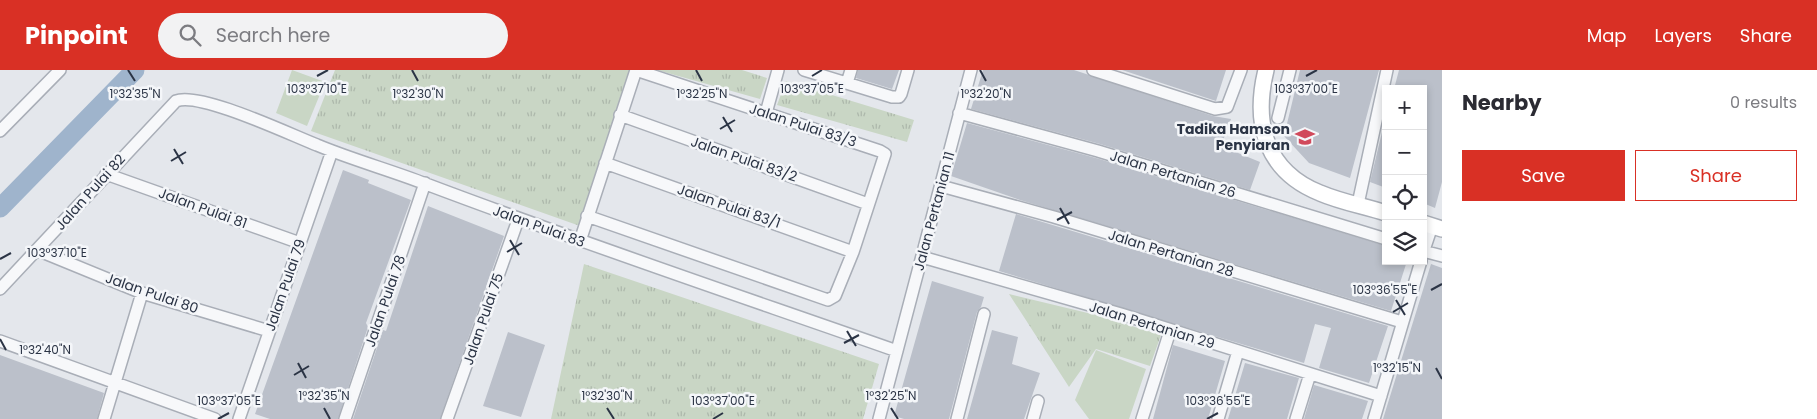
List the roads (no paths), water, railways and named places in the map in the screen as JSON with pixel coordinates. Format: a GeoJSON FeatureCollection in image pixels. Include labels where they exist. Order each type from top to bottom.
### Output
{"type":"FeatureCollection","features":[{"type":"Feature","properties":{"kind":"street"},"geometry":{"type":"LineString","coordinates":[[0,131],[60,70]]}},
{"type":"Feature","properties":{"kind":"street"},"geometry":{"type":"LineString","coordinates":[[580,241],[586,216],[636,70]]}},
{"type":"Feature","properties":{"kind":"street","name":"Jalan Pulai 83/3"},"geometry":{"type":"LineString","coordinates":[[636,70],[885,154],[868,204]]}},
{"type":"Feature","properties":{"kind":"street"},"geometry":{"type":"LineString","coordinates":[[766,113],[778,70]]}},
{"type":"Feature","properties":{"kind":"street"},"geometry":{"type":"LineString","coordinates":[[804,70],[892,97],[898,97],[908,70]]}},
{"type":"Feature","properties":{"kind":"street"},"geometry":{"type":"LineString","coordinates":[[848,83],[851,70]]}},
{"type":"Feature","properties":{"kind":"street","name":"Jalan Pertanian 11"},"geometry":{"type":"LineString","coordinates":[[879,419],[971,70]]}},
{"type":"Feature","properties":{"kind":"street"},"geometry":{"type":"LineString","coordinates":[[1094,70],[1215,109],[1227,107],[1241,70]]}},
{"type":"Feature","properties":{"kind":"street"},"geometry":{"type":"LineString","coordinates":[[1266,70],[1260,100],[1260,115],[1268,142],[1276,159],[1288,174],[1308,188],[1321,194],[1382,212]]}},
{"type":"Feature","properties":{"kind":"street"},"geometry":{"type":"LineString","coordinates":[[1278,118],[1290,70]]}},
{"type":"Feature","properties":{"kind":"street"},"geometry":{"type":"LineString","coordinates":[[1358,204],[1387,70]]}},
{"type":"Feature","properties":{"kind":"street","name":"Jalan Pulai 83"},"geometry":{"type":"LineString","coordinates":[[182,98],[212,104],[332,151],[425,183],[518,220],[897,351]]}},
{"type":"Feature","properties":{"kind":"street","name":"Jalan Pulai 82"},"geometry":{"type":"LineString","coordinates":[[0,289],[106,174],[176,101],[182,98]]}},
{"type":"Feature","properties":{"kind":"street","name":"Jalan Pertanian 26"},"geometry":{"type":"LineString","coordinates":[[959,113],[1098,152],[1382,238]]}},
{"type":"Feature","properties":{"kind":"street","name":"Jalan Pulai 83/2"},"geometry":{"type":"LineString","coordinates":[[620,115],[868,204]]}},
{"type":"Feature","properties":{"kind":"street","name":"Jalan Pulai 79"},"geometry":{"type":"LineString","coordinates":[[239,419],[332,151]]}},
{"type":"Feature","properties":{"kind":"street","name":"Jalan Pulai 83/1"},"geometry":{"type":"LineString","coordinates":[[605,163],[853,252]]}},
{"type":"Feature","properties":{"kind":"street","name":"Jalan Pulai 81"},"geometry":{"type":"LineString","coordinates":[[106,174],[300,243]]}},
{"type":"Feature","properties":{"kind":"street","name":"Jalan Pulai 78"},"geometry":{"type":"LineString","coordinates":[[345,419],[425,183]]}},
{"type":"Feature","properties":{"kind":"street","name":"Jalan Pertanian 28"},"geometry":{"type":"LineString","coordinates":[[940,186],[1054,217],[1402,322]]}},
{"type":"Feature","properties":{"kind":"street"},"geometry":{"type":"LineString","coordinates":[[586,216],[828,300],[835,296],[853,252],[868,204]]}},
{"type":"Feature","properties":{"kind":"street","name":"Jalan Pulai 75"},"geometry":{"type":"LineString","coordinates":[[447,419],[518,220]]}},
{"type":"Feature","properties":{"kind":"street"},"geometry":{"type":"LineString","coordinates":[[1427,240],[1432,226]]}},
{"type":"Feature","properties":{"kind":"street","name":"Jalan Pulai 80"},"geometry":{"type":"LineString","coordinates":[[37,250],[142,293],[270,331]]}},
{"type":"Feature","properties":{"kind":"street"},"geometry":{"type":"LineString","coordinates":[[1427,253],[1442,256]]}},
{"type":"Feature","properties":{"kind":"street","name":"Jalan Pertanian 29"},"geometry":{"type":"LineString","coordinates":[[922,258],[1121,314],[1381,396]]}},
{"type":"Feature","properties":{"kind":"street"},"geometry":{"type":"LineString","coordinates":[[1374,419],[1420,265]]}},
{"type":"Feature","properties":{"kind":"street"},"geometry":{"type":"LineString","coordinates":[[104,419],[142,293]]}},
{"type":"Feature","properties":{"kind":"street"},"geometry":{"type":"LineString","coordinates":[[957,419],[984,314]]}},
{"type":"Feature","properties":{"kind":"street"},"geometry":{"type":"LineString","coordinates":[[1142,419],[1170,331]]}},
{"type":"Feature","properties":{"kind":"street"},"geometry":{"type":"LineString","coordinates":[[0,341],[215,419]]}},
{"type":"Feature","properties":{"kind":"street"},"geometry":{"type":"LineString","coordinates":[[1218,419],[1238,351]]}},
{"type":"Feature","properties":{"kind":"street"},"geometry":{"type":"LineString","coordinates":[[1296,419],[1310,374]]}},
{"type":"Feature","properties":{"kind":"street"},"geometry":{"type":"LineString","coordinates":[[1033,419],[1038,402]]}},
{"type":"Feature","properties":{"kind":"waterway"},"geometry":{"type":"LineString","coordinates":[[0,208],[135,70]]}},
{"type":"Feature","properties":{"kind":"place","name":"Tadika Hamson Penyiaran"},"geometry":{"type":"Point","coordinates":[1305,137]}}]}
